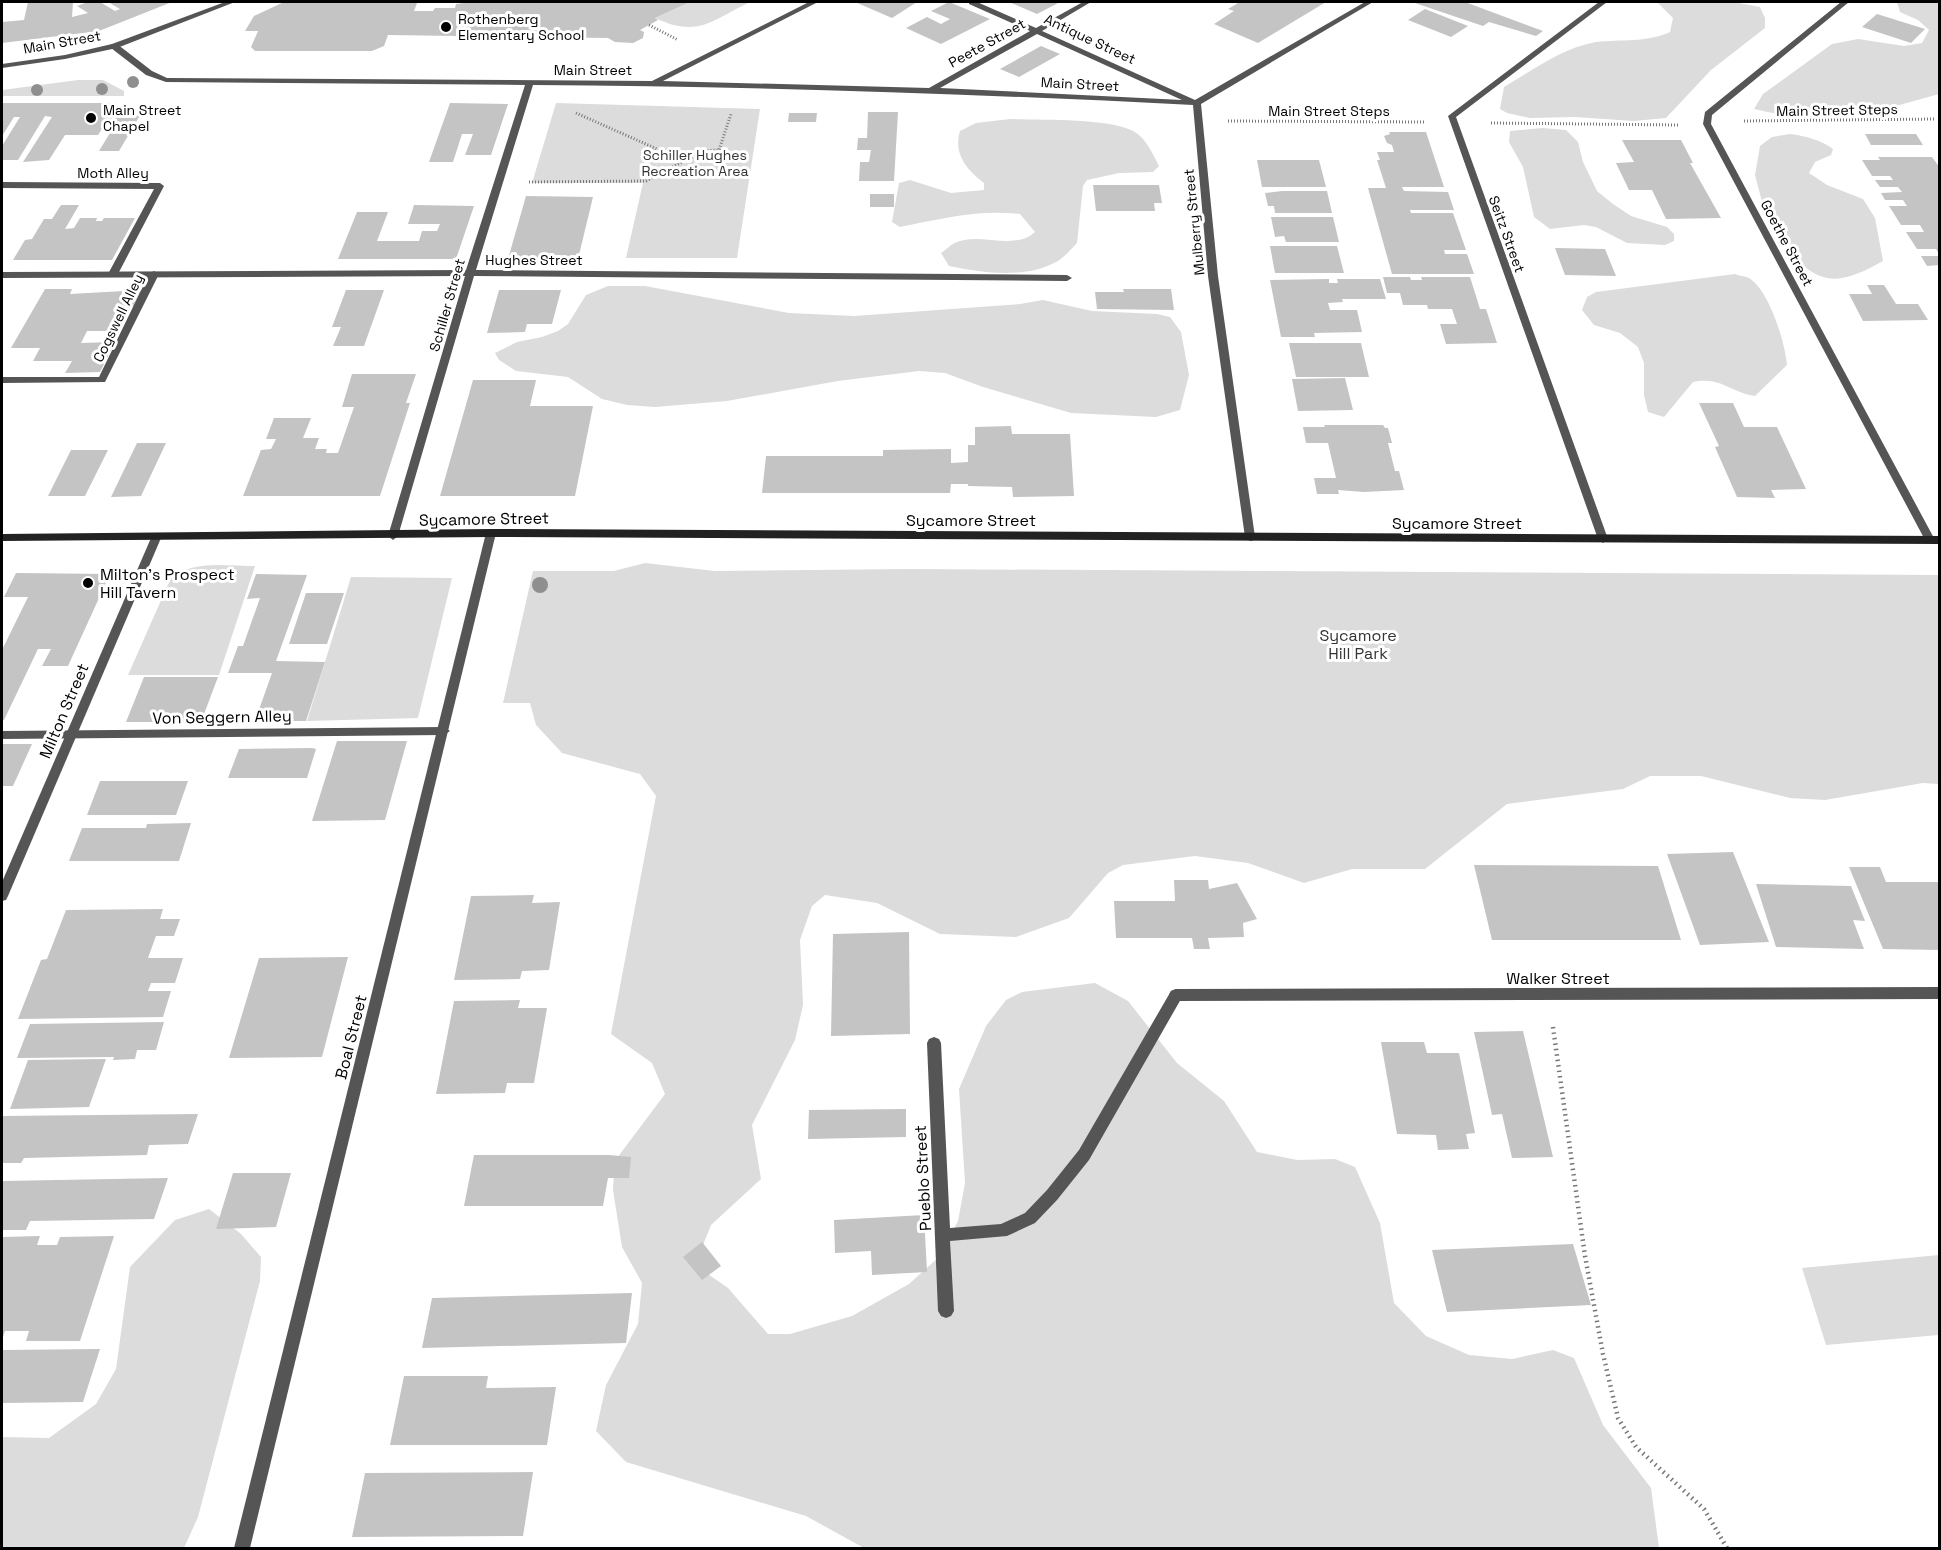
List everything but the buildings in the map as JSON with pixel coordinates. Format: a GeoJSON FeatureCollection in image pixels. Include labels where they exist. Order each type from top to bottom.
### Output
{"type":"FeatureCollection","features":[{"type":"Feature","properties":{"kind":"main road","name":"Sycamore Street"},"geometry":{"type":"LineString","coordinates":[[2,538],[393,536],[491,533],[1935,540]]}},
{"type":"Feature","properties":{"kind":"street"},"geometry":{"type":"LineString","coordinates":[[114,46],[231,2]]}},
{"type":"Feature","properties":{"kind":"street"},"geometry":{"type":"LineString","coordinates":[[652,83],[814,2]]}},
{"type":"Feature","properties":{"kind":"street","name":"Antique Street"},"geometry":{"type":"LineString","coordinates":[[972,2],[1197,103]]}},
{"type":"Feature","properties":{"kind":"street","name":"Peete Street"},"geometry":{"type":"LineString","coordinates":[[931,90],[1088,2]]}},
{"type":"Feature","properties":{"kind":"street"},"geometry":{"type":"LineString","coordinates":[[1197,103],[1370,2]]}},
{"type":"Feature","properties":{"kind":"street","name":"Seitz Street"},"geometry":{"type":"LineString","coordinates":[[1603,2],[1452,116],[1603,539]]}},
{"type":"Feature","properties":{"kind":"street","name":"Goethe Street"},"geometry":{"type":"LineString","coordinates":[[1845,2],[1708,114],[1707,123],[1935,540]]}},
{"type":"Feature","properties":{"kind":"street","name":"Main Street"},"geometry":{"type":"LineString","coordinates":[[2,66],[65,57],[114,46],[149,73],[166,80],[652,83],[931,90],[1197,103]]}},
{"type":"Feature","properties":{"kind":"street","name":"Schiller Street"},"geometry":{"type":"LineString","coordinates":[[393,536],[470,274],[530,82]]}},
{"type":"Feature","properties":{"kind":"street","name":"Mulberry Street"},"geometry":{"type":"LineString","coordinates":[[1197,103],[1213,276],[1250,537]]}},
{"type":"Feature","properties":{"kind":"street","name":"Moth Alley"},"geometry":{"type":"LineString","coordinates":[[2,186],[160,186],[113,274]]}},
{"type":"Feature","properties":{"kind":"street","name":"Cogswell Alley"},"geometry":{"type":"LineString","coordinates":[[2,380],[102,380],[154,274]]}},
{"type":"Feature","properties":{"kind":"street","name":"Hughes Street"},"geometry":{"type":"LineString","coordinates":[[2,275],[470,274],[1067,278]]}},
{"type":"Feature","properties":{"kind":"street","name":"Boal Street"},"geometry":{"type":"LineString","coordinates":[[242,1548],[491,533]]}},
{"type":"Feature","properties":{"kind":"street","name":"Milton Street"},"geometry":{"type":"LineString","coordinates":[[2,896],[156,538]]}},
{"type":"Feature","properties":{"kind":"street","name":"Von Seggern Alley"},"geometry":{"type":"LineString","coordinates":[[2,735],[444,731]]}},
{"type":"Feature","properties":{"kind":"street","name":"Walker Street"},"geometry":{"type":"LineString","coordinates":[[944,1235],[1002,1231],[1030,1218],[1045,1203],[1084,1155],[1176,995],[1940,993]]}},
{"type":"Feature","properties":{"kind":"street","name":"Pueblo Street"},"geometry":{"type":"LineString","coordinates":[[934,1043],[946,1311]]}},
{"type":"Feature","properties":{"kind":"path"},"geometry":{"type":"LineString","coordinates":[[649,25],[687,44]]}},
{"type":"Feature","properties":{"kind":"path"},"geometry":{"type":"LineString","coordinates":[[524,182],[646,181],[703,151],[719,150],[734,105]]}},
{"type":"Feature","properties":{"kind":"path"},"geometry":{"type":"LineString","coordinates":[[571,110],[685,161]]}},
{"type":"Feature","properties":{"kind":"path","name":"Main Street Steps"},"geometry":{"type":"LineString","coordinates":[[1740,122],[1934,119]]}},
{"type":"Feature","properties":{"kind":"path","name":"Main Street Steps"},"geometry":{"type":"LineString","coordinates":[[1227,121],[1431,122]]}},
{"type":"Feature","properties":{"kind":"path"},"geometry":{"type":"LineString","coordinates":[[1490,123],[1685,125]]}},
{"type":"Feature","properties":{"kind":"path"},"geometry":{"type":"LineString","coordinates":[[1552,1027],[1585,1256],[1603,1354],[1618,1418],[1636,1447],[1704,1509],[1727,1548]]}},
{"type":"Feature","properties":{"kind":"green space"},"geometry":{"type":"Polygon","coordinates":[[[690,2],[750,2],[714,21],[694,27],[682,27],[655,18],[690,2]]]}},
{"type":"Feature","properties":{"kind":"green space"},"geometry":{"type":"Polygon","coordinates":[[[1657,2],[1733,2],[1760,7],[1765,18],[1765,28],[1711,70],[1666,118],[1634,121],[1575,117],[1530,118],[1507,113],[1500,109],[1504,87],[1571,49],[1596,42],[1643,39],[1670,32],[1673,18],[1657,2]]]}},
{"type":"Feature","properties":{"kind":"green space"},"geometry":{"type":"Polygon","coordinates":[[[1897,2],[1939,2],[1939,94],[1867,114],[1777,114],[1754,109],[1763,94],[1832,44],[1858,39],[1904,46],[1922,43],[1929,30],[1918,20],[1900,12],[1897,2]]]}},
{"type":"Feature","properties":{"kind":"green space"},"geometry":{"type":"Polygon","coordinates":[[[78,80],[103,80],[124,91],[124,96],[2,96],[2,90],[78,80]]]}},
{"type":"Feature","properties":{"kind":"green space","name":"Schiller Hughes Recreation Area"},"geometry":{"type":"Polygon","coordinates":[[[556,103],[760,109],[737,258],[626,258],[643,183],[532,183],[556,103]]]}},
{"type":"Feature","properties":{"kind":"green space"},"geometry":{"type":"Polygon","coordinates":[[[1010,119],[1106,123],[1120,126],[1140,136],[1159,166],[1153,172],[1119,173],[1087,180],[1083,186],[1077,243],[1056,262],[1031,271],[1017,273],[976,271],[949,266],[941,253],[957,242],[966,239],[1018,240],[1035,232],[1020,214],[1005,213],[960,216],[900,227],[892,222],[899,183],[910,180],[951,193],[984,190],[984,183],[967,167],[960,154],[958,139],[960,131],[976,123],[1010,119]]]}},
{"type":"Feature","properties":{"kind":"green space"},"geometry":{"type":"Polygon","coordinates":[[[1542,128],[1566,130],[1578,142],[1583,162],[1597,191],[1631,216],[1667,227],[1674,234],[1674,241],[1665,245],[1627,243],[1596,227],[1584,225],[1550,229],[1534,217],[1523,167],[1509,142],[1510,131],[1542,128]]]}},
{"type":"Feature","properties":{"kind":"green space"},"geometry":{"type":"Polygon","coordinates":[[[1790,134],[1813,139],[1833,149],[1831,155],[1815,162],[1809,173],[1827,185],[1863,199],[1875,218],[1883,261],[1844,278],[1834,279],[1814,273],[1804,266],[1765,213],[1755,175],[1760,146],[1772,137],[1790,134]]]}},
{"type":"Feature","properties":{"kind":"green space"},"geometry":{"type":"Polygon","coordinates":[[[1735,274],[1749,278],[1763,293],[1775,317],[1787,365],[1755,396],[1711,381],[1693,382],[1664,417],[1648,412],[1644,395],[1644,363],[1638,347],[1620,333],[1594,325],[1582,310],[1587,297],[1596,292],[1735,274]]]}},
{"type":"Feature","properties":{"kind":"green space"},"geometry":{"type":"Polygon","coordinates":[[[608,286],[645,286],[789,313],[854,316],[1020,304],[1043,300],[1092,311],[1157,314],[1170,317],[1181,332],[1189,375],[1180,410],[1156,417],[1071,413],[983,387],[945,373],[919,371],[838,381],[727,401],[655,407],[627,405],[602,399],[568,377],[516,371],[499,360],[495,353],[517,342],[558,331],[568,324],[586,295],[608,286]]]}},
{"type":"Feature","properties":{"kind":"green space","name":"Sycamore Hill Park"},"geometry":{"type":"Polygon","coordinates":[[[645,563],[715,571],[909,569],[1939,575],[1939,784],[1923,783],[1825,800],[1790,798],[1701,776],[1650,776],[1623,789],[1507,804],[1425,869],[1352,869],[1304,883],[1248,863],[1195,856],[1123,865],[1108,873],[1069,918],[1016,937],[940,934],[877,903],[825,895],[812,906],[800,940],[803,1005],[795,1040],[752,1125],[761,1179],[711,1225],[695,1265],[728,1288],[768,1334],[790,1334],[852,1316],[909,1284],[940,1256],[958,1221],[965,1183],[959,1089],[986,1026],[1006,1000],[1022,992],[1095,983],[1128,1001],[1177,1063],[1224,1101],[1257,1152],[1297,1160],[1335,1159],[1355,1167],[1380,1223],[1394,1303],[1426,1336],[1469,1355],[1512,1359],[1553,1350],[1574,1358],[1603,1425],[1651,1488],[1659,1548],[864,1548],[806,1516],[626,1462],[596,1431],[606,1385],[638,1324],[642,1283],[622,1247],[613,1190],[614,1171],[620,1154],[665,1094],[652,1063],[611,1034],[656,796],[640,774],[562,753],[536,725],[530,703],[503,703],[533,571],[614,571],[645,563]]]}},
{"type":"Feature","properties":{"kind":"green space"},"geometry":{"type":"Polygon","coordinates":[[[199,566],[255,566],[219,675],[128,675],[170,580],[179,573],[199,566]]]}},
{"type":"Feature","properties":{"kind":"green space"},"geometry":{"type":"Polygon","coordinates":[[[351,577],[452,578],[418,718],[307,721],[351,577]]]}},
{"type":"Feature","properties":{"kind":"green space"},"geometry":{"type":"Polygon","coordinates":[[[209,1209],[241,1234],[261,1257],[260,1281],[198,1517],[184,1548],[2,1548],[2,1437],[49,1438],[96,1404],[116,1369],[130,1267],[175,1220],[209,1209]]]}},
{"type":"Feature","properties":{"kind":"green space"},"geometry":{"type":"Polygon","coordinates":[[[1939,1255],[1939,1335],[1826,1345],[1802,1268],[1939,1255]]]}},
{"type":"Feature","properties":{"kind":"place","name":"Rothenberg Elementary School"},"geometry":{"type":"Point","coordinates":[446,27]}},
{"type":"Feature","properties":{"kind":"place","name":"Main Street Chapel"},"geometry":{"type":"Point","coordinates":[91,118]}},
{"type":"Feature","properties":{"kind":"place","name":"Milton's Prospect Hill Tavern"},"geometry":{"type":"Point","coordinates":[88,583]}}]}
